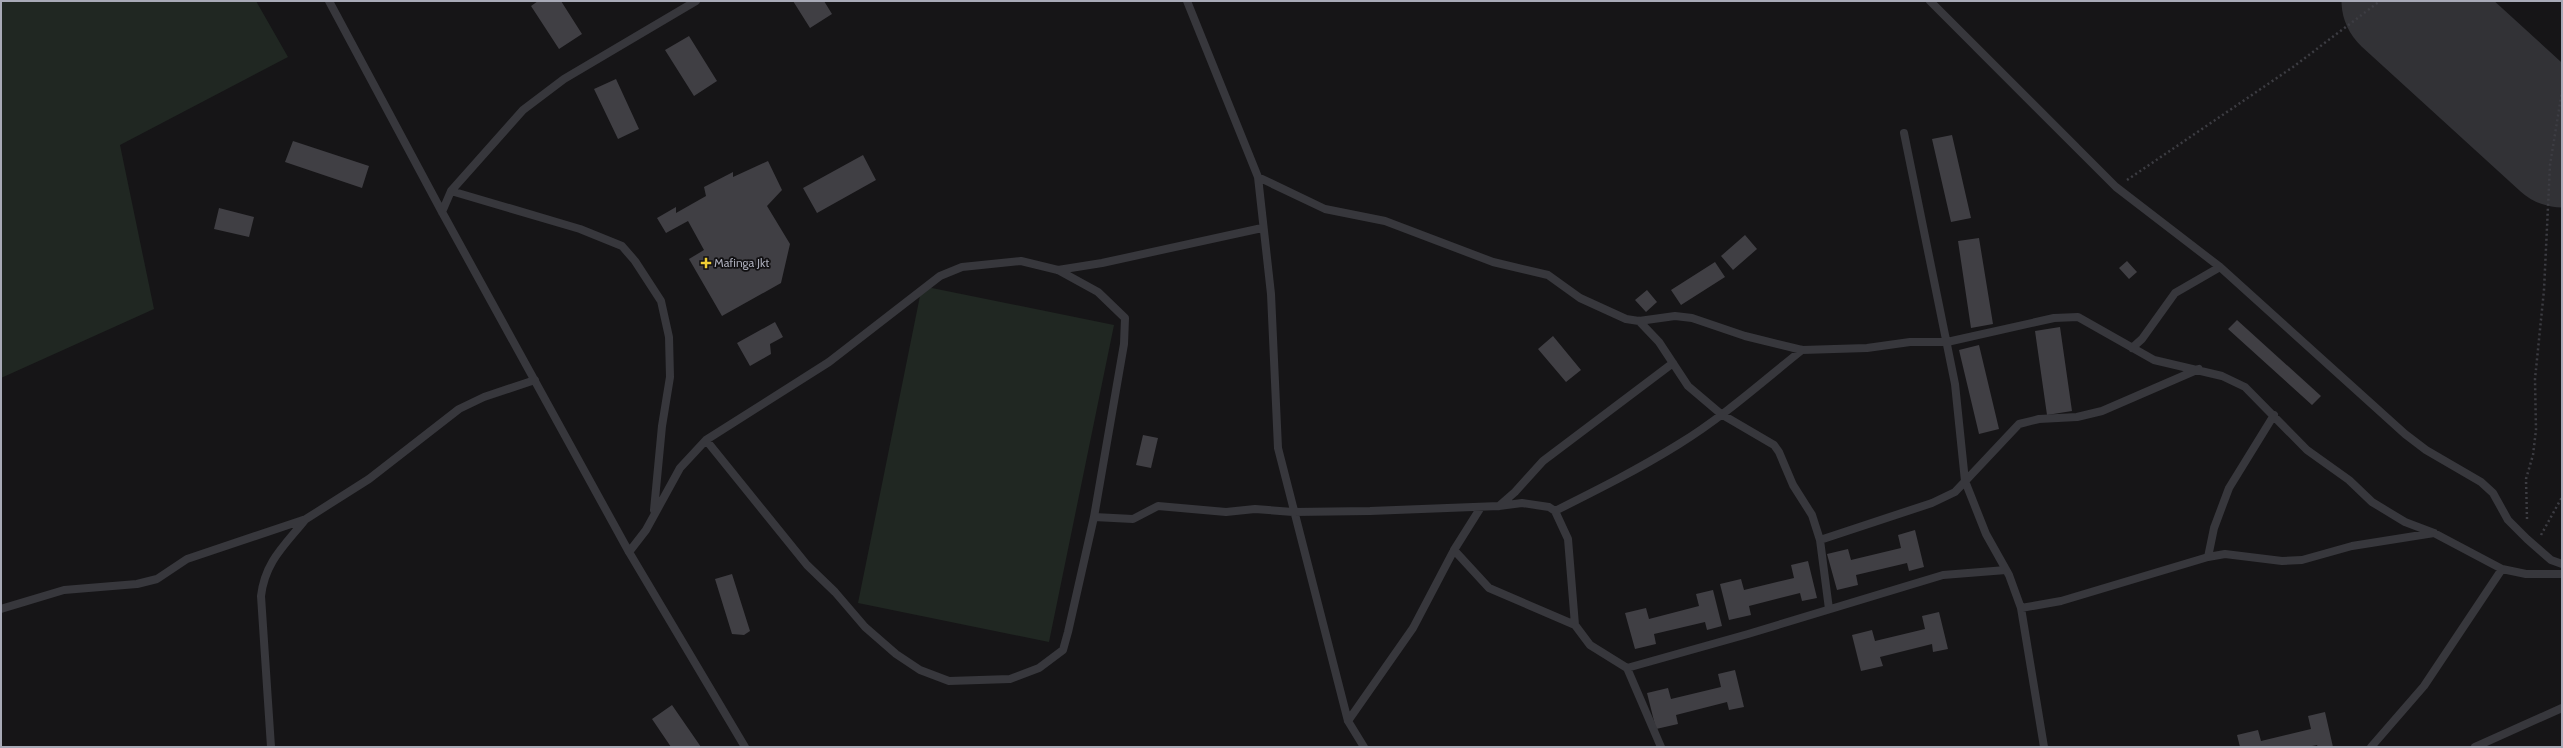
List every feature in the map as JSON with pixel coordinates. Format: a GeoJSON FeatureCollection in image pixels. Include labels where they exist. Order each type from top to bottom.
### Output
{"type":"FeatureCollection","features":[{"type":"Feature","properties":{"kind":"lane"},"geometry":{"type":"LineString","coordinates":[[329,1],[442,212],[536,380],[629,552],[745,747]]}},
{"type":"Feature","properties":{"kind":"lane"},"geometry":{"type":"LineString","coordinates":[[442,212],[451,191],[523,110],[564,79],[696,1]]}},
{"type":"Feature","properties":{"kind":"lane"},"geometry":{"type":"LineString","coordinates":[[1187,1],[1258,177],[1262,200],[1262,228],[1271,294],[1278,448],[1293,512],[1348,721],[1364,747]]}},
{"type":"Feature","properties":{"kind":"lane"},"geometry":{"type":"LineString","coordinates":[[1930,1],[2116,187],[2220,266],[2405,434],[2426,450],[2481,482],[2493,493],[2508,520],[2535,547],[2551,560],[2562,564]]}},
{"type":"Feature","properties":{"kind":"lane"},"geometry":{"type":"LineString","coordinates":[[1904,133],[1955,384],[1965,481],[1986,534],[2006,570],[2021,608],[2044,747]]}},
{"type":"Feature","properties":{"kind":"lane"},"geometry":{"type":"LineString","coordinates":[[1258,177],[1325,208],[1385,221],[1493,262],[1548,275],[1586,301],[1615,315],[1639,321],[1663,317],[1692,318],[1745,336],[1802,350],[1868,348],[1910,342],[1947,342],[2069,316],[2087,321],[2154,360],[2200,369],[2222,376],[2246,387],[2308,450],[2349,480],[2372,502],[2405,522],[2434,533],[2502,570],[2526,574],[2562,574]]}},
{"type":"Feature","properties":{"kind":"lane"},"geometry":{"type":"LineString","coordinates":[[451,191],[580,229],[622,246],[635,261],[661,301],[669,337],[670,377],[662,426],[654,512]]}},
{"type":"Feature","properties":{"kind":"lane"},"geometry":{"type":"LineString","coordinates":[[1058,270],[1102,263],[1262,228]]}},
{"type":"Feature","properties":{"kind":"lane"},"geometry":{"type":"LineString","coordinates":[[629,552],[646,530],[654,512],[680,468],[706,440],[829,362],[940,276],[962,266],[1021,261],[1058,270],[1098,292],[1125,318],[1124,344],[1094,517],[1063,650],[1039,668],[1010,679],[949,681],[920,670],[896,654],[865,627],[835,592],[807,565],[706,440]]}},
{"type":"Feature","properties":{"kind":"lane"},"geometry":{"type":"LineString","coordinates":[[2132,348],[2142,339],[2175,293],[2220,266]]}},
{"type":"Feature","properties":{"kind":"lane"},"geometry":{"type":"LineString","coordinates":[[1639,321],[1659,342],[1688,386],[1721,414],[1774,445],[1780,452],[1793,485],[1812,515],[1820,540],[1829,609]]}},
{"type":"Feature","properties":{"kind":"lane"},"geometry":{"type":"LineString","coordinates":[[1555,510],[1653,460],[1721,414],[1802,350]]}},
{"type":"Feature","properties":{"kind":"lane"},"geometry":{"type":"LineString","coordinates":[[1499,506],[1515,492],[1543,461],[1673,363]]}},
{"type":"Feature","properties":{"kind":"lane"},"geometry":{"type":"LineString","coordinates":[[1820,540],[1932,503],[1960,489],[1965,481],[2020,424],[2039,419],[2077,417],[2102,411],[2200,369]]}},
{"type":"Feature","properties":{"kind":"lane"},"geometry":{"type":"LineString","coordinates":[[1,609],[64,590],[137,584],[157,578],[187,558],[306,519],[369,479],[459,409],[484,396],[536,380]]}},
{"type":"Feature","properties":{"kind":"lane"},"geometry":{"type":"LineString","coordinates":[[2208,557],[2214,528],[2229,488],[2274,415]]}},
{"type":"Feature","properties":{"kind":"lane"},"geometry":{"type":"LineString","coordinates":[[1094,517],[1133,518],[1158,506],[1226,512],[1255,509],[1293,512],[1481,507],[1522,503],[1549,507],[1555,510],[1568,539],[1575,625]]}},
{"type":"Feature","properties":{"kind":"lane"},"geometry":{"type":"LineString","coordinates":[[1348,721],[1414,628],[1454,550],[1481,507]]}},
{"type":"Feature","properties":{"kind":"lane"},"geometry":{"type":"LineString","coordinates":[[271,747],[261,596],[263,579],[270,562],[306,519]]}},
{"type":"Feature","properties":{"kind":"lane"},"geometry":{"type":"LineString","coordinates":[[2021,608],[2061,601],[2208,557],[2225,554],[2282,561],[2302,560],[2352,546],[2434,533]]}},
{"type":"Feature","properties":{"kind":"lane"},"geometry":{"type":"LineString","coordinates":[[1454,550],[1489,588],[1575,625],[1590,645],[1627,668],[1661,747]]}},
{"type":"Feature","properties":{"kind":"lane"},"geometry":{"type":"LineString","coordinates":[[1627,668],[1943,575],[2006,570]]}},
{"type":"Feature","properties":{"kind":"lane"},"geometry":{"type":"LineString","coordinates":[[2371,747],[2424,686],[2502,570]]}},
{"type":"Feature","properties":{"kind":"lane"},"geometry":{"type":"LineString","coordinates":[[2475,747],[2562,708]]}},
{"type":"Feature","properties":{"kind":"path"},"geometry":{"type":"LineString","coordinates":[[2116,187],[2293,67],[2380,1]]}},
{"type":"Feature","properties":{"kind":"path"},"geometry":{"type":"LineString","coordinates":[[2527,539],[2526,479],[2533,455],[2536,430],[2535,379],[2545,282],[2550,165],[2562,91]]}},
{"type":"Feature","properties":{"kind":"path"},"geometry":{"type":"LineString","coordinates":[[2535,547],[2562,497]]}},
{"type":"Feature","properties":{"kind":"shaded area"},"geometry":{"type":"Polygon","coordinates":[[[1,1],[256,1],[288,57],[120,145],[154,309],[1,378],[1,1]]]}},
{"type":"Feature","properties":{"kind":"shaded area"},"geometry":{"type":"Polygon","coordinates":[[[922,286],[1114,325],[1049,642],[858,603],[922,286]]]}},
{"type":"Feature","properties":{"kind":"building"},"geometry":{"type":"Polygon","coordinates":[[[538,1],[561,1],[582,34],[559,49],[531,6],[538,1]]]}},
{"type":"Feature","properties":{"kind":"building"},"geometry":{"type":"Polygon","coordinates":[[[793,1],[824,1],[832,14],[810,28],[793,1]]]}},
{"type":"Feature","properties":{"kind":"building"},"geometry":{"type":"Polygon","coordinates":[[[689,36],[717,81],[694,96],[665,50],[689,36]]]}},
{"type":"Feature","properties":{"kind":"building"},"geometry":{"type":"Polygon","coordinates":[[[616,79],[639,129],[618,139],[594,89],[616,79]]]}},
{"type":"Feature","properties":{"kind":"building"},"geometry":{"type":"Polygon","coordinates":[[[1952,135],[1971,218],[1951,222],[1932,139],[1952,135]]]}},
{"type":"Feature","properties":{"kind":"building"},"geometry":{"type":"Polygon","coordinates":[[[293,141],[369,166],[362,188],[285,162],[293,141]]]}},
{"type":"Feature","properties":{"kind":"building"},"geometry":{"type":"Polygon","coordinates":[[[863,155],[876,180],[817,213],[803,188],[863,155]]]}},
{"type":"Feature","properties":{"kind":"building"},"geometry":{"type":"Polygon","coordinates":[[[768,161],[782,190],[767,206],[790,244],[781,283],[722,316],[689,259],[704,250],[688,221],[666,233],[657,218],[676,207],[676,213],[706,196],[704,187],[733,172],[733,177],[768,161]]]}},
{"type":"Feature","properties":{"kind":"building"},"geometry":{"type":"Polygon","coordinates":[[[219,208],[254,217],[249,237],[214,229],[219,208]]]}},
{"type":"Feature","properties":{"kind":"building"},"geometry":{"type":"Polygon","coordinates":[[[1745,235],[1757,249],[1733,270],[1721,256],[1745,235]]]}},
{"type":"Feature","properties":{"kind":"building"},"geometry":{"type":"Polygon","coordinates":[[[1979,238],[1993,324],[1971,328],[1958,241],[1979,238]]]}},
{"type":"Feature","properties":{"kind":"building"},"geometry":{"type":"Polygon","coordinates":[[[2127,261],[2137,272],[2129,279],[2119,268],[2127,261]]]}},
{"type":"Feature","properties":{"kind":"building"},"geometry":{"type":"Polygon","coordinates":[[[1715,262],[1725,277],[1681,305],[1671,290],[1715,262]]]}},
{"type":"Feature","properties":{"kind":"building"},"geometry":{"type":"Polygon","coordinates":[[[1647,290],[1657,302],[1646,312],[1635,300],[1647,290]]]}},
{"type":"Feature","properties":{"kind":"building"},"geometry":{"type":"Polygon","coordinates":[[[2237,320],[2321,396],[2312,405],[2228,329],[2237,320]]]}},
{"type":"Feature","properties":{"kind":"building"},"geometry":{"type":"Polygon","coordinates":[[[775,322],[783,337],[770,344],[771,354],[750,366],[737,343],[775,322]]]}},
{"type":"Feature","properties":{"kind":"building"},"geometry":{"type":"Polygon","coordinates":[[[2060,327],[2072,411],[2047,415],[2035,331],[2060,327]]]}},
{"type":"Feature","properties":{"kind":"building"},"geometry":{"type":"Polygon","coordinates":[[[1553,336],[1581,370],[1566,382],[1538,349],[1553,336]]]}},
{"type":"Feature","properties":{"kind":"building"},"geometry":{"type":"Polygon","coordinates":[[[1979,345],[1999,429],[1979,434],[1959,350],[1979,345]]]}},
{"type":"Feature","properties":{"kind":"building"},"geometry":{"type":"Polygon","coordinates":[[[1143,435],[1158,438],[1151,468],[1136,465],[1143,435]]]}},
{"type":"Feature","properties":{"kind":"building"},"geometry":{"type":"Polygon","coordinates":[[[1915,530],[1924,567],[1909,571],[1907,563],[1856,575],[1858,585],[1837,590],[1827,554],[1848,549],[1851,560],[1901,548],[1898,535],[1915,530]]]}},
{"type":"Feature","properties":{"kind":"building"},"geometry":{"type":"Polygon","coordinates":[[[1808,561],[1817,598],[1802,601],[1800,593],[1749,606],[1751,615],[1729,620],[1720,584],[1741,579],[1744,590],[1794,578],[1791,565],[1808,561]]]}},
{"type":"Feature","properties":{"kind":"building"},"geometry":{"type":"Polygon","coordinates":[[[732,574],[750,631],[744,635],[732,634],[715,579],[732,574]]]}},
{"type":"Feature","properties":{"kind":"building"},"geometry":{"type":"Polygon","coordinates":[[[1713,590],[1722,626],[1707,630],[1705,622],[1654,634],[1656,644],[1635,649],[1625,613],[1646,608],[1649,619],[1699,606],[1696,594],[1713,590]]]}},
{"type":"Feature","properties":{"kind":"building"},"geometry":{"type":"Polygon","coordinates":[[[1939,612],[1948,649],[1933,652],[1932,644],[1880,657],[1883,666],[1861,671],[1852,635],[1872,630],[1875,641],[1925,629],[1922,616],[1939,612]]]}},
{"type":"Feature","properties":{"kind":"building"},"geometry":{"type":"Polygon","coordinates":[[[1735,670],[1744,707],[1729,710],[1727,702],[1676,715],[1678,724],[1656,729],[1647,693],[1668,688],[1671,699],[1721,687],[1718,674],[1735,670]]]}},
{"type":"Feature","properties":{"kind":"building"},"geometry":{"type":"Polygon","coordinates":[[[672,705],[701,747],[671,747],[652,719],[672,705]]]}},
{"type":"Feature","properties":{"kind":"building"},"geometry":{"type":"Polygon","coordinates":[[[2325,712],[2333,747],[2318,747],[2317,745],[2307,747],[2240,747],[2237,735],[2258,730],[2261,741],[2311,729],[2308,716],[2325,712]]]}},
{"type":"Feature","properties":{"kind":"runway"},"geometry":{"type":"LineString","coordinates":[[2403,1],[2562,146]]}},
{"type":"Feature","properties":{"kind":"place","name":"Mafinga Jkt"},"geometry":{"type":"Point","coordinates":[706,263]}}]}
